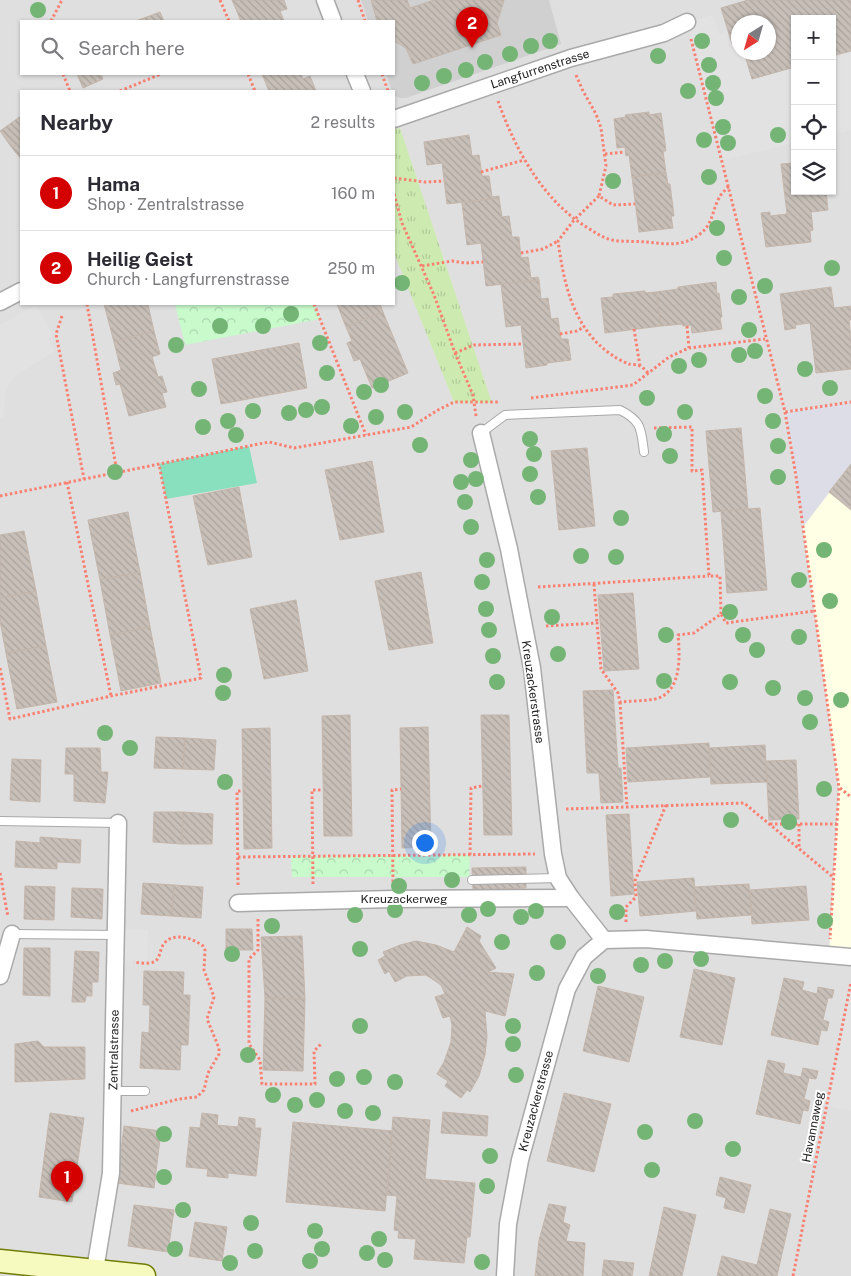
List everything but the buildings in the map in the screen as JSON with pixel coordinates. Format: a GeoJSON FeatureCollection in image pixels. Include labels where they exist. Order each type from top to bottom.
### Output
{"type":"FeatureCollection","features":[{"type":"Feature","properties":{"kind":"main road"},"geometry":{"type":"LineString","coordinates":[[0,1261],[95,1273],[144,1276]]}},
{"type":"Feature","properties":{"kind":"street"},"geometry":{"type":"LineString","coordinates":[[325,0],[333,20]]}},
{"type":"Feature","properties":{"kind":"street","name":"Langfurrenstrasse"},"geometry":{"type":"LineString","coordinates":[[395,118],[571,58],[664,33],[687,22]]}},
{"type":"Feature","properties":{"kind":"street"},"geometry":{"type":"LineString","coordinates":[[355,75],[362,90]]}},
{"type":"Feature","properties":{"kind":"street"},"geometry":{"type":"LineString","coordinates":[[0,302],[20,292]]}},
{"type":"Feature","properties":{"kind":"street","name":"Kreuzackerstrasse"},"geometry":{"type":"LineString","coordinates":[[481,433],[509,549],[532,668],[553,854],[558,878],[604,940],[584,957],[567,989],[520,1160],[508,1224],[505,1276]]}},
{"type":"Feature","properties":{"kind":"street","name":"Zentralstrasse"},"geometry":{"type":"LineString","coordinates":[[95,1273],[111,1173],[118,823]]}},
{"type":"Feature","properties":{"kind":"street","name":"Kreuzackerweg"},"geometry":{"type":"LineString","coordinates":[[238,903],[393,899],[571,898]]}},
{"type":"Feature","properties":{"kind":"street"},"geometry":{"type":"LineString","coordinates":[[0,976],[12,934]]}},
{"type":"Feature","properties":{"kind":"street"},"geometry":{"type":"LineString","coordinates":[[604,940],[646,939],[851,957]]}},
{"type":"Feature","properties":{"kind":"lane"},"geometry":{"type":"LineString","coordinates":[[481,433],[505,414],[620,410],[633,417],[641,428],[644,452]]}},
{"type":"Feature","properties":{"kind":"lane"},"geometry":{"type":"LineString","coordinates":[[0,821],[118,823]]}},
{"type":"Feature","properties":{"kind":"lane"},"geometry":{"type":"LineString","coordinates":[[472,880],[558,878]]}},
{"type":"Feature","properties":{"kind":"lane"},"geometry":{"type":"LineString","coordinates":[[12,934],[116,935]]}},
{"type":"Feature","properties":{"kind":"lane"},"geometry":{"type":"LineString","coordinates":[[113,1091],[145,1091]]}},
{"type":"Feature","properties":{"kind":"path"},"geometry":{"type":"LineString","coordinates":[[52,20],[62,0]]}},
{"type":"Feature","properties":{"kind":"path"},"geometry":{"type":"LineString","coordinates":[[220,0],[229,20]]}},
{"type":"Feature","properties":{"kind":"path"},"geometry":{"type":"LineString","coordinates":[[358,0],[365,20]]}},
{"type":"Feature","properties":{"kind":"path"},"geometry":{"type":"LineString","coordinates":[[687,22],[729,186],[765,339],[785,412],[796,476],[839,788],[829,954]]}},
{"type":"Feature","properties":{"kind":"path"},"geometry":{"type":"LineString","coordinates":[[521,253],[543,249],[558,241],[574,220],[599,196],[606,166],[601,128],[575,73]]}},
{"type":"Feature","properties":{"kind":"path"},"geometry":{"type":"LineString","coordinates":[[64,75],[70,90]]}},
{"type":"Feature","properties":{"kind":"path"},"geometry":{"type":"LineString","coordinates":[[122,90],[160,75]]}},
{"type":"Feature","properties":{"kind":"path"},"geometry":{"type":"LineString","coordinates":[[248,75],[254,90]]}},
{"type":"Feature","properties":{"kind":"path"},"geometry":{"type":"LineString","coordinates":[[382,75],[388,90]]}},
{"type":"Feature","properties":{"kind":"path"},"geometry":{"type":"LineString","coordinates":[[495,93],[524,160],[555,201],[574,220],[611,240],[679,244],[696,237],[709,226],[719,197],[729,186]]}},
{"type":"Feature","properties":{"kind":"path"},"geometry":{"type":"LineString","coordinates":[[605,154],[625,152]]}},
{"type":"Feature","properties":{"kind":"path"},"geometry":{"type":"LineString","coordinates":[[481,172],[524,160]]}},
{"type":"Feature","properties":{"kind":"path"},"geometry":{"type":"LineString","coordinates":[[395,178],[425,182],[444,181]]}},
{"type":"Feature","properties":{"kind":"path"},"geometry":{"type":"LineString","coordinates":[[599,196],[613,205],[635,204]]}},
{"type":"Feature","properties":{"kind":"path"},"geometry":{"type":"LineString","coordinates":[[395,198],[402,223],[422,266],[473,395],[481,433]]}},
{"type":"Feature","properties":{"kind":"path"},"geometry":{"type":"LineString","coordinates":[[558,241],[564,278],[571,303],[584,327],[597,343],[612,356],[630,365],[640,366],[649,374]]}},
{"type":"Feature","properties":{"kind":"path"},"geometry":{"type":"LineString","coordinates":[[422,266],[452,261],[465,263],[483,262]]}},
{"type":"Feature","properties":{"kind":"path"},"geometry":{"type":"LineString","coordinates":[[87,305],[117,472]]}},
{"type":"Feature","properties":{"kind":"path"},"geometry":{"type":"LineString","coordinates":[[314,305],[366,435]]}},
{"type":"Feature","properties":{"kind":"path"},"geometry":{"type":"LineString","coordinates":[[62,316],[56,334],[84,479]]}},
{"type":"Feature","properties":{"kind":"path"},"geometry":{"type":"LineString","coordinates":[[687,326],[690,348]]}},
{"type":"Feature","properties":{"kind":"path"},"geometry":{"type":"LineString","coordinates":[[560,334],[576,331],[584,327]]}},
{"type":"Feature","properties":{"kind":"path"},"geometry":{"type":"LineString","coordinates":[[634,329],[640,366]]}},
{"type":"Feature","properties":{"kind":"path"},"geometry":{"type":"LineString","coordinates":[[529,398],[633,385],[669,357],[690,348],[765,339]]}},
{"type":"Feature","properties":{"kind":"path"},"geometry":{"type":"LineString","coordinates":[[455,353],[474,345],[523,344]]}},
{"type":"Feature","properties":{"kind":"path"},"geometry":{"type":"LineString","coordinates":[[0,496],[270,442],[294,448],[411,427],[454,402],[501,402]]}},
{"type":"Feature","properties":{"kind":"path"},"geometry":{"type":"LineString","coordinates":[[785,412],[851,402]]}},
{"type":"Feature","properties":{"kind":"path"},"geometry":{"type":"LineString","coordinates":[[661,428],[692,426],[692,471],[702,470],[709,576]]}},
{"type":"Feature","properties":{"kind":"path"},"geometry":{"type":"LineString","coordinates":[[0,668],[2,687],[10,719],[201,678],[159,464]]}},
{"type":"Feature","properties":{"kind":"path"},"geometry":{"type":"LineString","coordinates":[[67,482],[110,696]]}},
{"type":"Feature","properties":{"kind":"path"},"geometry":{"type":"LineString","coordinates":[[538,587],[720,576],[721,614],[726,624],[814,611]]}},
{"type":"Feature","properties":{"kind":"path"},"geometry":{"type":"LineString","coordinates":[[594,584],[601,669],[618,693],[620,702],[627,807]]}},
{"type":"Feature","properties":{"kind":"path"},"geometry":{"type":"LineString","coordinates":[[620,702],[656,698],[669,692],[674,683],[680,656],[678,634],[694,633],[721,614]]}},
{"type":"Feature","properties":{"kind":"path"},"geometry":{"type":"LineString","coordinates":[[546,626],[597,623]]}},
{"type":"Feature","properties":{"kind":"path"},"geometry":{"type":"LineString","coordinates":[[470,855],[471,788],[482,786]]}},
{"type":"Feature","properties":{"kind":"path"},"geometry":{"type":"LineString","coordinates":[[839,788],[851,797]]}},
{"type":"Feature","properties":{"kind":"path"},"geometry":{"type":"LineString","coordinates":[[393,899],[392,790],[401,789]]}},
{"type":"Feature","properties":{"kind":"path"},"geometry":{"type":"LineString","coordinates":[[313,901],[312,790],[323,790]]}},
{"type":"Feature","properties":{"kind":"path"},"geometry":{"type":"LineString","coordinates":[[238,903],[237,792],[243,791]]}},
{"type":"Feature","properties":{"kind":"path"},"geometry":{"type":"LineString","coordinates":[[564,809],[744,803],[834,877]]}},
{"type":"Feature","properties":{"kind":"path"},"geometry":{"type":"LineString","coordinates":[[626,928],[626,907],[636,897],[635,881],[666,806]]}},
{"type":"Feature","properties":{"kind":"path"},"geometry":{"type":"LineString","coordinates":[[770,824],[837,824]]}},
{"type":"Feature","properties":{"kind":"path"},"geometry":{"type":"LineString","coordinates":[[799,824],[799,848]]}},
{"type":"Feature","properties":{"kind":"path"},"geometry":{"type":"LineString","coordinates":[[238,856],[553,854]]}},
{"type":"Feature","properties":{"kind":"path"},"geometry":{"type":"LineString","coordinates":[[0,873],[12,934]]}},
{"type":"Feature","properties":{"kind":"path"},"geometry":{"type":"LineString","coordinates":[[257,902],[258,950],[249,959],[249,1044],[260,1060],[262,1084],[315,1084],[314,1051],[321,1044]]}},
{"type":"Feature","properties":{"kind":"path"},"geometry":{"type":"LineString","coordinates":[[113,1111],[135,1111],[179,1100],[197,1098],[204,1090],[208,1073],[220,1054],[207,1019],[214,997],[204,970],[205,950],[203,946],[188,938],[173,938],[163,946],[158,958],[154,962],[116,962]]}},
{"type":"Feature","properties":{"kind":"path","name":"Havannaweg"},"geometry":{"type":"LineString","coordinates":[[793,1276],[851,982]]}},
{"type":"Feature","properties":{"kind":"shaded area"},"geometry":{"type":"Polygon","coordinates":[[[0,0],[851,0],[851,1276],[0,1276],[0,0]]]}},
{"type":"Feature","properties":{"kind":"shaded area"},"geometry":{"type":"Polygon","coordinates":[[[361,0],[549,0],[561,44],[406,98],[400,98],[395,96],[395,90],[392,90],[386,75],[395,75],[395,20],[368,20],[361,0]]]}},
{"type":"Feature","properties":{"kind":"shaded area"},"geometry":{"type":"Polygon","coordinates":[[[713,15],[719,34],[728,31],[731,41],[731,60],[746,60],[752,79],[791,68],[791,144],[723,160],[687,22],[713,15]]]}},
{"type":"Feature","properties":{"kind":"shaded area"},"geometry":{"type":"Polygon","coordinates":[[[851,51],[851,130],[836,133],[836,60],[836,55],[851,51]]]}},
{"type":"Feature","properties":{"kind":"shaded area"},"geometry":{"type":"Polygon","coordinates":[[[36,305],[53,335],[48,339],[55,351],[15,376],[6,389],[3,419],[0,418],[0,325],[36,305]]]}},
{"type":"Feature","properties":{"kind":"shaded area"},"geometry":{"type":"Polygon","coordinates":[[[851,402],[851,957],[829,954],[839,788],[796,476],[785,412],[851,402]]]}},
{"type":"Feature","properties":{"kind":"shaded area"},"geometry":{"type":"Polygon","coordinates":[[[851,402],[851,464],[803,527],[785,412],[851,402]]]}},
{"type":"Feature","properties":{"kind":"shaded area"},"geometry":{"type":"Polygon","coordinates":[[[116,929],[148,930],[147,961],[115,960],[116,929]]]}},
{"type":"Feature","properties":{"kind":"shaded area"},"geometry":{"type":"Polygon","coordinates":[[[851,982],[851,1111],[826,1106],[851,982]]]}},
{"type":"Feature","properties":{"kind":"green space"},"geometry":{"type":"Polygon","coordinates":[[[400,128],[492,403],[454,402],[395,255],[395,130],[400,128]]]}},
{"type":"Feature","properties":{"kind":"green space"},"geometry":{"type":"Polygon","coordinates":[[[175,305],[314,305],[320,319],[185,345],[175,305]]]}},
{"type":"Feature","properties":{"kind":"green space"},"geometry":{"type":"Polygon","coordinates":[[[249,446],[257,483],[166,499],[159,464],[249,446]]]}},
{"type":"Feature","properties":{"kind":"green space"},"geometry":{"type":"Polygon","coordinates":[[[470,855],[469,877],[292,877],[291,857],[470,855]]]}},
{"type":"Feature","properties":{"kind":"place","name":"Heilig Geist"},"geometry":{"type":"Point","coordinates":[472,48]}},
{"type":"Feature","properties":{"kind":"place","name":"Hama"},"geometry":{"type":"Point","coordinates":[67,1202]}}]}
